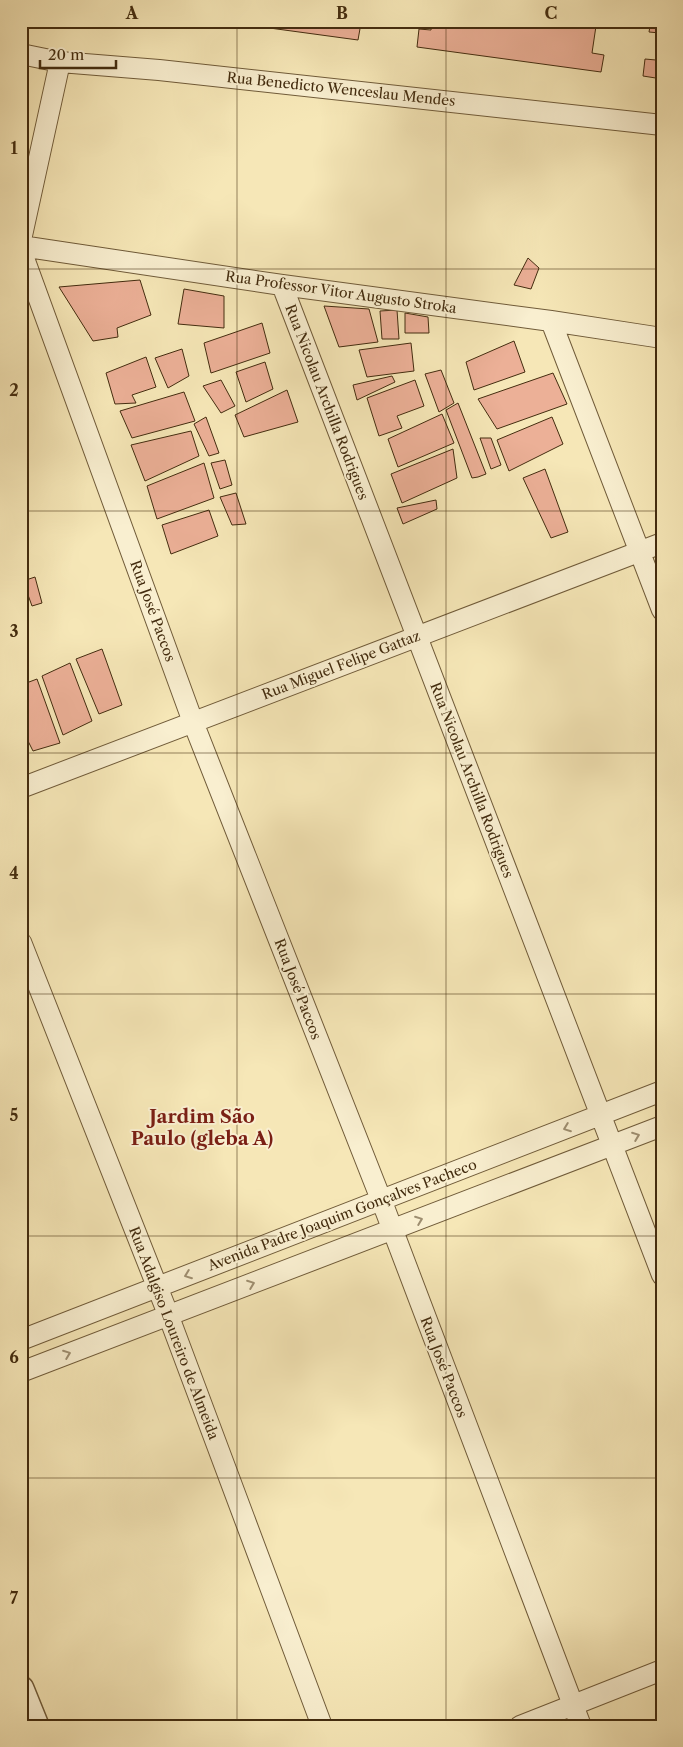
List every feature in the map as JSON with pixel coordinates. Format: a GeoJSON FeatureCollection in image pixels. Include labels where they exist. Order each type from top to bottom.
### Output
{"type":"FeatureCollection","features":[{"type":"Feature","properties":{"kind":"street","name":"Rua Benedicto Wenceslau Mendes"},"geometry":{"type":"LineString","coordinates":[[21,54],[60,62],[159,70],[662,124]]}},
{"type":"Feature","properties":{"kind":"street"},"geometry":{"type":"LineString","coordinates":[[21,240],[60,62]]}},
{"type":"Feature","properties":{"kind":"street","name":"Rua Professor Vitor Augusto Stroka"},"geometry":{"type":"LineString","coordinates":[[21,246],[282,285],[551,321],[662,338]]}},
{"type":"Feature","properties":{"kind":"street","name":"Rua José Paccos"},"geometry":{"type":"LineString","coordinates":[[21,250],[193,722],[381,1200],[581,1726]]}},
{"type":"Feature","properties":{"kind":"street","name":"Rua Nicolau Archilla Rodrigues"},"geometry":{"type":"LineString","coordinates":[[282,285],[662,1275]]}},
{"type":"Feature","properties":{"kind":"street"},"geometry":{"type":"LineString","coordinates":[[551,321],[662,610]]}},
{"type":"Feature","properties":{"kind":"street","name":"Rua Miguel Felipe Gattaz"},"geometry":{"type":"LineString","coordinates":[[21,788],[662,543]]}},
{"type":"Feature","properties":{"kind":"street","name":"Rua Adalgiso Loureiro de Almeida"},"geometry":{"type":"LineString","coordinates":[[21,942],[168,1315],[322,1726]]}},
{"type":"Feature","properties":{"kind":"street","name":"Avenida Padre Joaquim Gonçalves Pacheco"},"geometry":{"type":"LineString","coordinates":[[21,1340],[662,1091]]}},
{"type":"Feature","properties":{"kind":"street"},"geometry":{"type":"LineString","coordinates":[[21,1372],[662,1126]]}},
{"type":"Feature","properties":{"kind":"street"},"geometry":{"type":"LineString","coordinates":[[520,1726],[662,1670]]}},
{"type":"Feature","properties":{"kind":"street"},"geometry":{"type":"LineString","coordinates":[[21,1689],[36,1726]]}},
{"type":"Feature","properties":{"kind":"building"},"geometry":{"type":"Polygon","coordinates":[[[218,21],[349,21],[361,23],[358,40],[218,21]]]}},
{"type":"Feature","properties":{"kind":"building"},"geometry":{"type":"Polygon","coordinates":[[[432,21],[607,21],[606,27],[596,26],[592,53],[604,55],[601,72],[417,47],[419,29],[431,30],[432,21]]]}},
{"type":"Feature","properties":{"kind":"building"},"geometry":{"type":"Polygon","coordinates":[[[651,21],[662,21],[662,79],[643,76],[645,59],[656,60],[660,33],[649,32],[651,21]]]}},
{"type":"Feature","properties":{"kind":"building"},"geometry":{"type":"Polygon","coordinates":[[[21,133],[28,136],[21,164],[21,133]]]}},
{"type":"Feature","properties":{"kind":"building"},"geometry":{"type":"Polygon","coordinates":[[[528,258],[539,268],[531,289],[514,285],[528,258]]]}},
{"type":"Feature","properties":{"kind":"building"},"geometry":{"type":"Polygon","coordinates":[[[140,280],[151,315],[117,328],[118,337],[93,341],[59,287],[140,280]]]}},
{"type":"Feature","properties":{"kind":"building"},"geometry":{"type":"Polygon","coordinates":[[[184,289],[224,296],[224,328],[178,324],[184,289]]]}},
{"type":"Feature","properties":{"kind":"building"},"geometry":{"type":"Polygon","coordinates":[[[324,306],[369,309],[378,342],[339,347],[324,306]]]}},
{"type":"Feature","properties":{"kind":"building"},"geometry":{"type":"Polygon","coordinates":[[[397,310],[399,339],[382,339],[380,311],[397,310]]]}},
{"type":"Feature","properties":{"kind":"building"},"geometry":{"type":"Polygon","coordinates":[[[405,313],[428,317],[429,333],[405,333],[405,313]]]}},
{"type":"Feature","properties":{"kind":"building"},"geometry":{"type":"Polygon","coordinates":[[[262,323],[270,353],[211,373],[204,343],[262,323]]]}},
{"type":"Feature","properties":{"kind":"building"},"geometry":{"type":"Polygon","coordinates":[[[514,341],[525,372],[474,390],[466,362],[514,341]]]}},
{"type":"Feature","properties":{"kind":"building"},"geometry":{"type":"Polygon","coordinates":[[[411,343],[414,371],[367,377],[359,350],[411,343]]]}},
{"type":"Feature","properties":{"kind":"building"},"geometry":{"type":"Polygon","coordinates":[[[182,349],[189,376],[168,388],[155,358],[182,349]]]}},
{"type":"Feature","properties":{"kind":"building"},"geometry":{"type":"Polygon","coordinates":[[[146,357],[156,387],[132,395],[136,403],[115,404],[106,373],[146,357]]]}},
{"type":"Feature","properties":{"kind":"building"},"geometry":{"type":"Polygon","coordinates":[[[265,362],[273,389],[246,402],[236,372],[265,362]]]}},
{"type":"Feature","properties":{"kind":"building"},"geometry":{"type":"Polygon","coordinates":[[[441,370],[454,403],[439,412],[425,374],[441,370]]]}},
{"type":"Feature","properties":{"kind":"building"},"geometry":{"type":"Polygon","coordinates":[[[553,373],[567,404],[497,429],[478,399],[553,373]]]}},
{"type":"Feature","properties":{"kind":"building"},"geometry":{"type":"Polygon","coordinates":[[[392,376],[395,382],[357,400],[353,385],[392,376]]]}},
{"type":"Feature","properties":{"kind":"building"},"geometry":{"type":"Polygon","coordinates":[[[221,380],[235,406],[221,413],[203,386],[221,380]]]}},
{"type":"Feature","properties":{"kind":"building"},"geometry":{"type":"Polygon","coordinates":[[[415,380],[424,406],[397,416],[402,428],[379,436],[367,398],[415,380]]]}},
{"type":"Feature","properties":{"kind":"building"},"geometry":{"type":"Polygon","coordinates":[[[287,390],[298,422],[244,437],[235,415],[287,390]]]}},
{"type":"Feature","properties":{"kind":"building"},"geometry":{"type":"Polygon","coordinates":[[[184,392],[195,421],[132,438],[120,411],[184,392]]]}},
{"type":"Feature","properties":{"kind":"building"},"geometry":{"type":"Polygon","coordinates":[[[458,403],[486,474],[478,477],[472,478],[446,410],[458,403]]]}},
{"type":"Feature","properties":{"kind":"building"},"geometry":{"type":"Polygon","coordinates":[[[442,414],[454,443],[398,467],[388,439],[442,414]]]}},
{"type":"Feature","properties":{"kind":"building"},"geometry":{"type":"Polygon","coordinates":[[[206,417],[219,453],[209,456],[194,424],[206,417]]]}},
{"type":"Feature","properties":{"kind":"building"},"geometry":{"type":"Polygon","coordinates":[[[552,417],[563,444],[509,471],[497,440],[552,417]]]}},
{"type":"Feature","properties":{"kind":"building"},"geometry":{"type":"Polygon","coordinates":[[[191,431],[199,456],[145,481],[131,445],[191,431]]]}},
{"type":"Feature","properties":{"kind":"building"},"geometry":{"type":"Polygon","coordinates":[[[480,438],[491,438],[501,465],[491,469],[480,438]]]}},
{"type":"Feature","properties":{"kind":"building"},"geometry":{"type":"Polygon","coordinates":[[[453,449],[457,478],[402,503],[391,474],[453,449]]]}},
{"type":"Feature","properties":{"kind":"building"},"geometry":{"type":"Polygon","coordinates":[[[225,460],[232,485],[220,489],[211,463],[225,460]]]}},
{"type":"Feature","properties":{"kind":"building"},"geometry":{"type":"Polygon","coordinates":[[[204,463],[214,498],[157,519],[147,486],[204,463]]]}},
{"type":"Feature","properties":{"kind":"building"},"geometry":{"type":"Polygon","coordinates":[[[545,469],[568,532],[551,538],[523,478],[545,469]]]}},
{"type":"Feature","properties":{"kind":"building"},"geometry":{"type":"Polygon","coordinates":[[[236,493],[246,524],[232,525],[220,497],[236,493]]]}},
{"type":"Feature","properties":{"kind":"building"},"geometry":{"type":"Polygon","coordinates":[[[436,500],[437,509],[403,524],[397,508],[436,500]]]}},
{"type":"Feature","properties":{"kind":"building"},"geometry":{"type":"Polygon","coordinates":[[[209,510],[218,536],[171,554],[162,525],[209,510]]]}},
{"type":"Feature","properties":{"kind":"building"},"geometry":{"type":"Polygon","coordinates":[[[35,577],[42,603],[32,606],[23,581],[35,577]]]}},
{"type":"Feature","properties":{"kind":"building"},"geometry":{"type":"Polygon","coordinates":[[[102,649],[122,705],[99,714],[76,659],[102,649]]]}},
{"type":"Feature","properties":{"kind":"building"},"geometry":{"type":"Polygon","coordinates":[[[70,663],[92,721],[63,735],[42,676],[70,663]]]}},
{"type":"Feature","properties":{"kind":"building"},"geometry":{"type":"Polygon","coordinates":[[[37,679],[60,743],[33,751],[21,727],[21,685],[37,679]]]}},
{"type":"Feature","properties":{"kind":"district","name":"Jardim São Paulo (gleba A)"},"geometry":{"type":"Point","coordinates":[202,1127]}}]}
